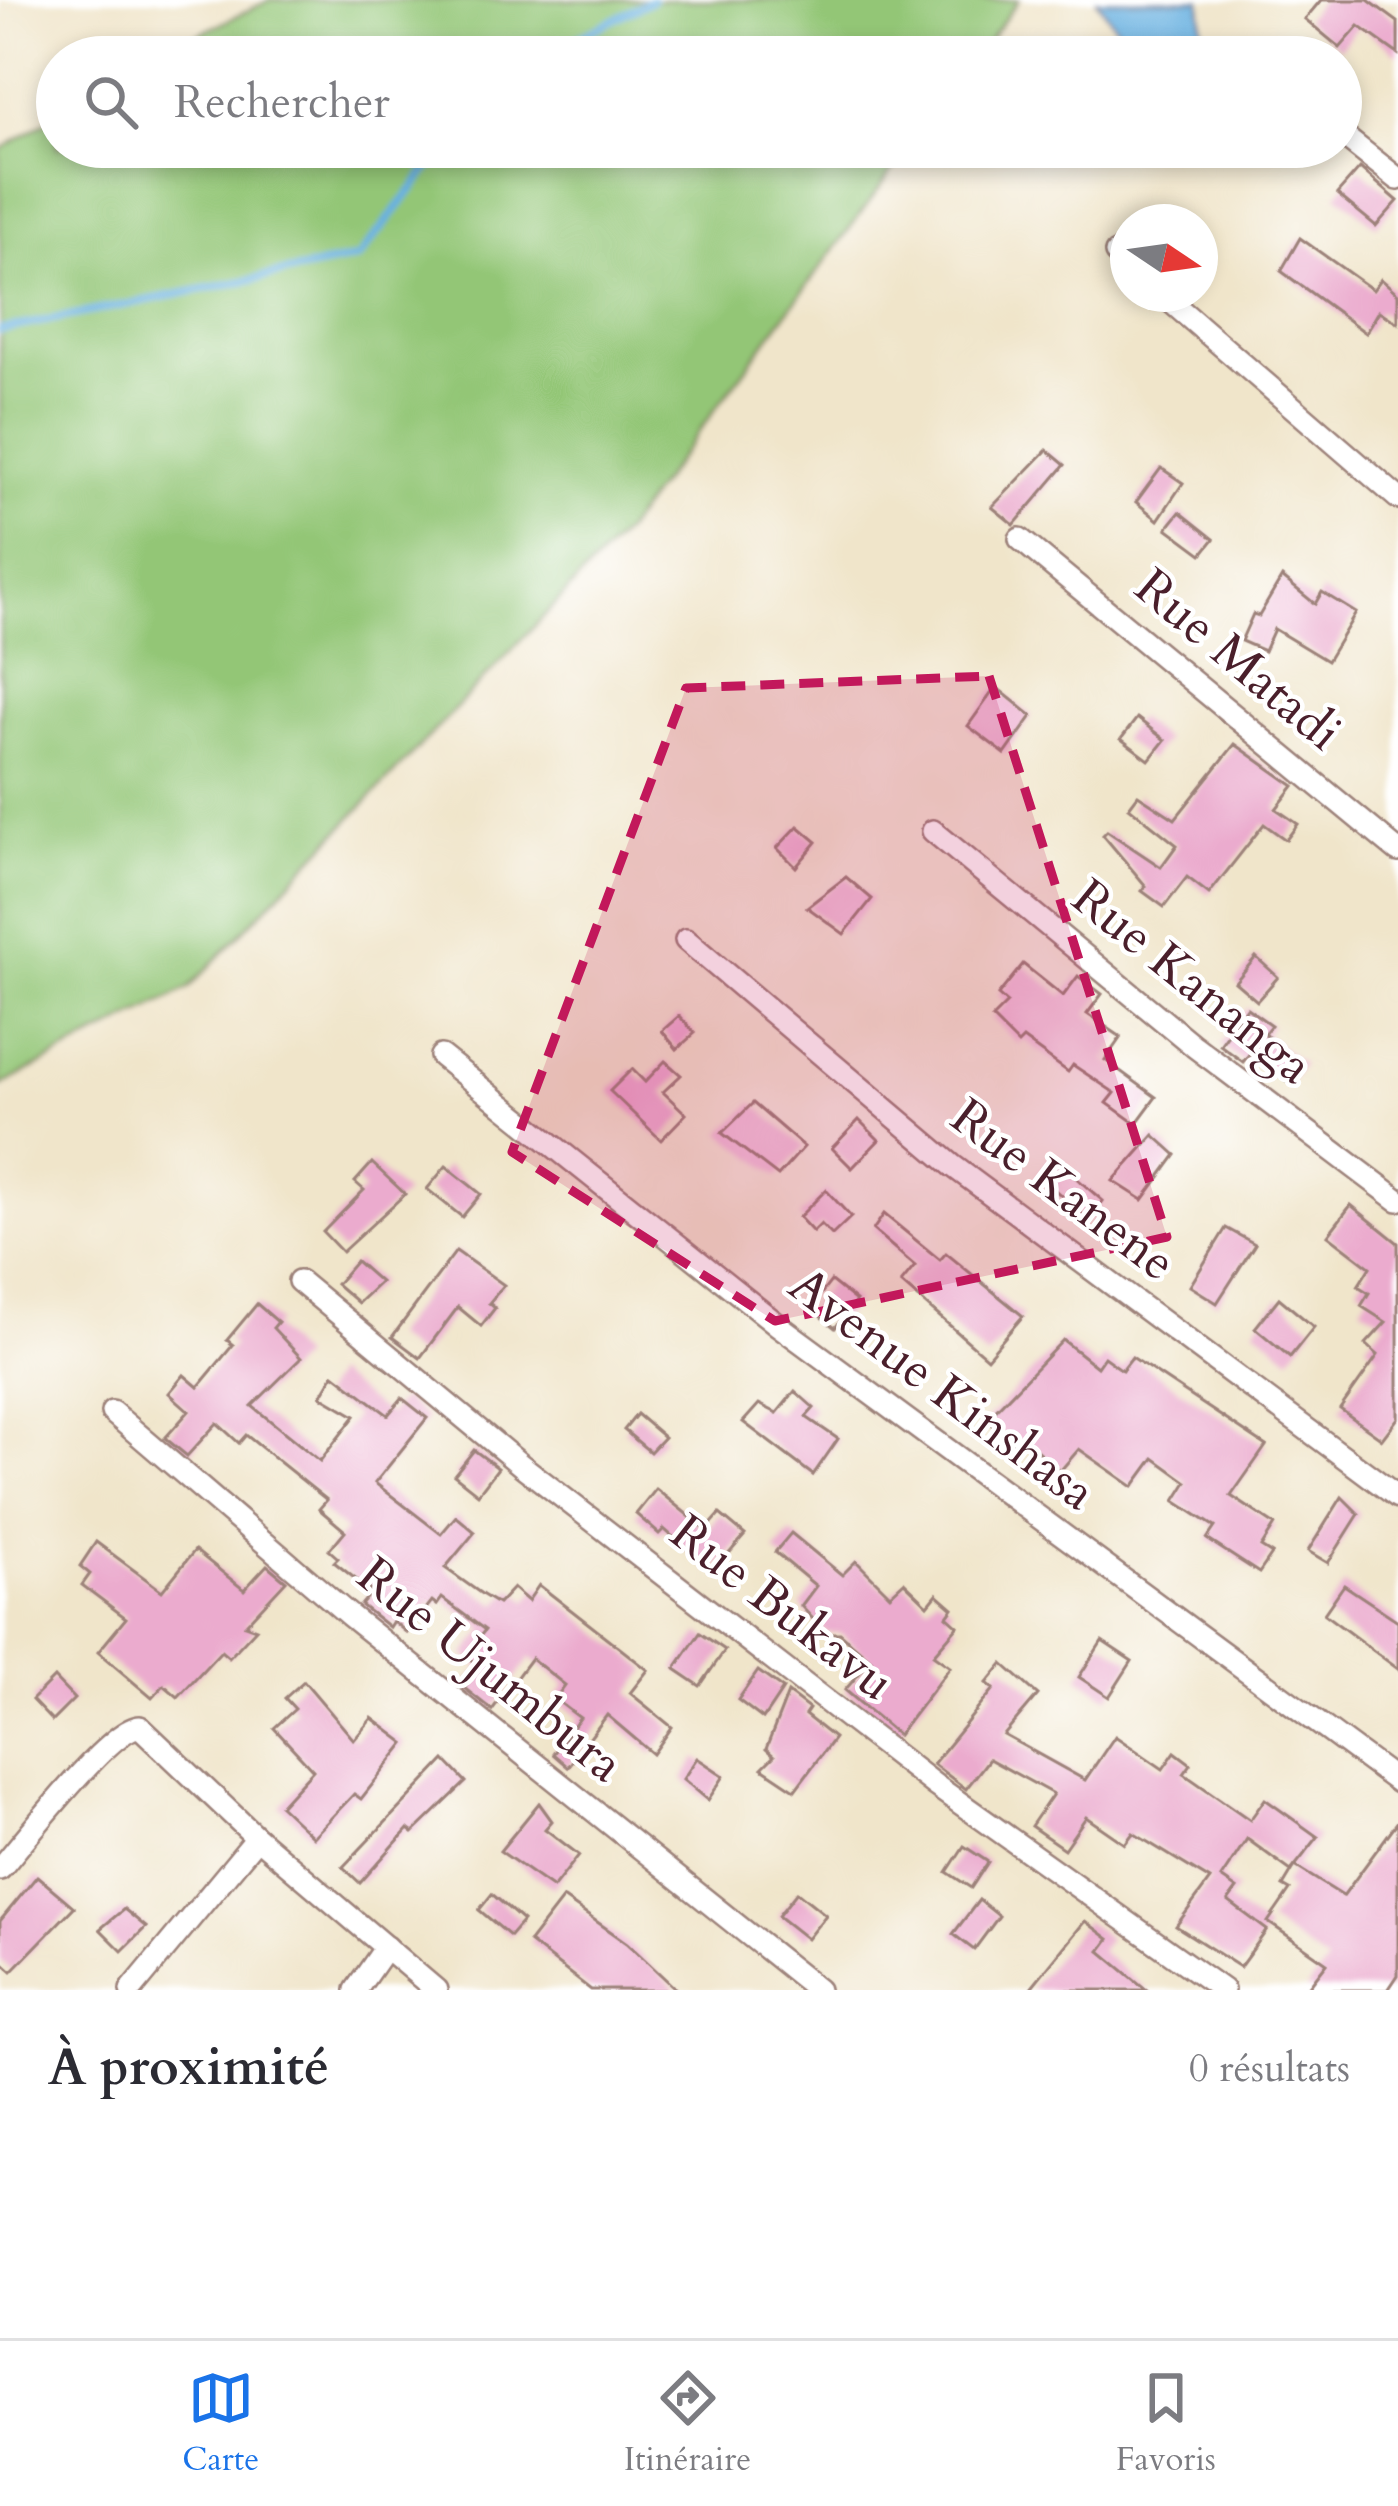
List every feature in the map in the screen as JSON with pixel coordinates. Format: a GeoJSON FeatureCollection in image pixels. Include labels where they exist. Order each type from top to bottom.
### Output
{"type":"FeatureCollection","features":[{"type":"Feature","properties":{"kind":"street"},"geometry":{"type":"LineString","coordinates":[[1362,151],[1398,179]]}},
{"type":"Feature","properties":{"kind":"street"},"geometry":{"type":"LineString","coordinates":[[1183,312],[1398,498]]}},
{"type":"Feature","properties":{"kind":"street","name":"Rue Matadi"},"geometry":{"type":"LineString","coordinates":[[1020,538],[1398,851]]}},
{"type":"Feature","properties":{"kind":"street","name":"Rue Kananga"},"geometry":{"type":"LineString","coordinates":[[932,831],[1194,1046],[1398,1200]]}},
{"type":"Feature","properties":{"kind":"street","name":"Rue Kanene"},"geometry":{"type":"LineString","coordinates":[[686,940],[953,1166],[1398,1497]]}},
{"type":"Feature","properties":{"kind":"street","name":"Avenue Kinshasa"},"geometry":{"type":"LineString","coordinates":[[441,1056],[778,1325],[1398,1782]]}},
{"type":"Feature","properties":{"kind":"street","name":"Rue Bukavu"},"geometry":{"type":"LineString","coordinates":[[299,1281],[521,1466],[765,1649],[936,1786],[1223,1990]]}},
{"type":"Feature","properties":{"kind":"street","name":"Rue Ujumbura"},"geometry":{"type":"LineString","coordinates":[[112,1412],[349,1615],[818,1990]]}},
{"type":"Feature","properties":{"kind":"street"},"geometry":{"type":"LineString","coordinates":[[0,1869],[86,1769],[134,1726],[436,1990]]}},
{"type":"Feature","properties":{"kind":"street"},"geometry":{"type":"LineString","coordinates":[[131,1990],[257,1838]]}},
{"type":"Feature","properties":{"kind":"street"},"geometry":{"type":"LineString","coordinates":[[356,1990],[386,1947]]}},
{"type":"Feature","properties":{"kind":"highlighted area"},"geometry":{"type":"Polygon","coordinates":[[[989,676],[1167,1237],[775,1321],[512,1152],[686,688],[989,676]]]}},
{"type":"Feature","properties":{"kind":"green space"},"geometry":{"type":"Polygon","coordinates":[[[270,0],[1019,0],[992,36],[195,36],[270,0]]]}},
{"type":"Feature","properties":{"kind":"green space"},"geometry":{"type":"Polygon","coordinates":[[[36,128],[36,168],[894,168],[625,531],[189,988],[0,1086],[0,150],[36,128]]]}},
{"type":"Feature","properties":{"kind":"water"},"geometry":{"type":"Polygon","coordinates":[[[1097,0],[1201,0],[1203,36],[1122,36],[1097,0]]]}},
{"type":"Feature","properties":{"kind":"building"},"geometry":{"type":"Polygon","coordinates":[[[1321,0],[1368,0],[1398,22],[1398,54],[1359,26],[1350,36],[1326,36],[1305,19],[1321,0]]]}},
{"type":"Feature","properties":{"kind":"building"},"geometry":{"type":"Polygon","coordinates":[[[1360,168],[1398,201],[1376,226],[1337,194],[1360,168]]]}},
{"type":"Feature","properties":{"kind":"building"},"geometry":{"type":"Polygon","coordinates":[[[1300,238],[1373,290],[1381,279],[1398,294],[1398,323],[1379,311],[1366,333],[1281,271],[1300,238]]]}},
{"type":"Feature","properties":{"kind":"building"},"geometry":{"type":"Polygon","coordinates":[[[1047,450],[1065,465],[1014,525],[992,507],[1047,450]]]}},
{"type":"Feature","properties":{"kind":"building"},"geometry":{"type":"Polygon","coordinates":[[[1161,468],[1183,483],[1158,520],[1136,502],[1161,468]]]}},
{"type":"Feature","properties":{"kind":"building"},"geometry":{"type":"Polygon","coordinates":[[[1180,512],[1214,539],[1202,554],[1167,528],[1180,512]]]}},
{"type":"Feature","properties":{"kind":"building"},"geometry":{"type":"Polygon","coordinates":[[[1282,577],[1315,604],[1322,592],[1356,613],[1327,661],[1274,629],[1264,651],[1241,641],[1253,614],[1259,616],[1282,577]]]}},
{"type":"Feature","properties":{"kind":"building"},"geometry":{"type":"Polygon","coordinates":[[[996,687],[1032,716],[1005,754],[968,726],[996,687]]]}},
{"type":"Feature","properties":{"kind":"building"},"geometry":{"type":"Polygon","coordinates":[[[1137,718],[1165,740],[1149,760],[1121,739],[1137,718]]]}},
{"type":"Feature","properties":{"kind":"building"},"geometry":{"type":"Polygon","coordinates":[[[1235,744],[1294,786],[1276,809],[1298,824],[1286,840],[1264,824],[1209,894],[1187,877],[1164,907],[1142,891],[1146,886],[1103,835],[1107,831],[1161,867],[1177,845],[1129,807],[1138,795],[1175,819],[1235,744]]]}},
{"type":"Feature","properties":{"kind":"building"},"geometry":{"type":"Polygon","coordinates":[[[798,826],[817,842],[796,867],[777,848],[798,826]]]}},
{"type":"Feature","properties":{"kind":"building"},"geometry":{"type":"Polygon","coordinates":[[[846,877],[872,899],[844,934],[807,907],[846,877]]]}},
{"type":"Feature","properties":{"kind":"building"},"geometry":{"type":"Polygon","coordinates":[[[1256,957],[1278,977],[1257,1001],[1235,982],[1256,957]]]}},
{"type":"Feature","properties":{"kind":"building"},"geometry":{"type":"Polygon","coordinates":[[[1023,964],[1063,996],[1078,976],[1102,994],[1087,1014],[1121,1037],[1105,1060],[1156,1097],[1136,1124],[1107,1103],[1115,1093],[1073,1065],[1068,1072],[1023,1039],[1018,1044],[992,1018],[1007,1003],[998,995],[1023,964]]]}},
{"type":"Feature","properties":{"kind":"building"},"geometry":{"type":"Polygon","coordinates":[[[1247,1008],[1271,1025],[1264,1034],[1303,1064],[1289,1083],[1250,1053],[1243,1062],[1220,1045],[1247,1008]]]}},
{"type":"Feature","properties":{"kind":"building"},"geometry":{"type":"Polygon","coordinates":[[[679,1016],[695,1033],[677,1049],[662,1031],[679,1016]]]}},
{"type":"Feature","properties":{"kind":"building"},"geometry":{"type":"Polygon","coordinates":[[[665,1061],[681,1075],[663,1092],[686,1114],[661,1140],[610,1091],[632,1069],[645,1082],[665,1061]]]}},
{"type":"Feature","properties":{"kind":"building"},"geometry":{"type":"Polygon","coordinates":[[[753,1103],[804,1147],[778,1176],[722,1133],[753,1103]]]}},
{"type":"Feature","properties":{"kind":"building"},"geometry":{"type":"Polygon","coordinates":[[[859,1120],[879,1140],[852,1168],[832,1148],[859,1120]]]}},
{"type":"Feature","properties":{"kind":"building"},"geometry":{"type":"Polygon","coordinates":[[[1154,1135],[1176,1155],[1143,1200],[1113,1181],[1154,1135]]]}},
{"type":"Feature","properties":{"kind":"building"},"geometry":{"type":"Polygon","coordinates":[[[1052,1157],[1103,1201],[1089,1220],[1037,1174],[1052,1157]]]}},
{"type":"Feature","properties":{"kind":"building"},"geometry":{"type":"Polygon","coordinates":[[[372,1163],[405,1194],[342,1252],[323,1232],[364,1190],[355,1182],[372,1163]]]}},
{"type":"Feature","properties":{"kind":"building"},"geometry":{"type":"Polygon","coordinates":[[[446,1166],[481,1194],[462,1217],[427,1189],[446,1166]]]}},
{"type":"Feature","properties":{"kind":"building"},"geometry":{"type":"Polygon","coordinates":[[[826,1190],[851,1217],[832,1235],[821,1224],[813,1232],[799,1217],[826,1190]]]}},
{"type":"Feature","properties":{"kind":"building"},"geometry":{"type":"Polygon","coordinates":[[[1351,1205],[1398,1243],[1398,1418],[1382,1439],[1340,1409],[1378,1355],[1366,1344],[1386,1322],[1361,1306],[1369,1293],[1358,1286],[1370,1267],[1328,1235],[1351,1205]]]}},
{"type":"Feature","properties":{"kind":"building"},"geometry":{"type":"Polygon","coordinates":[[[884,1214],[940,1260],[946,1253],[1023,1316],[987,1358],[901,1283],[915,1266],[873,1230],[884,1214]]]}},
{"type":"Feature","properties":{"kind":"building"},"geometry":{"type":"Polygon","coordinates":[[[1226,1228],[1255,1244],[1217,1303],[1190,1286],[1226,1228]]]}},
{"type":"Feature","properties":{"kind":"building"},"geometry":{"type":"Polygon","coordinates":[[[456,1251],[504,1285],[489,1303],[495,1308],[481,1326],[458,1307],[420,1358],[392,1337],[456,1251]]]}},
{"type":"Feature","properties":{"kind":"building"},"geometry":{"type":"Polygon","coordinates":[[[356,1261],[380,1282],[358,1303],[336,1284],[356,1261]]]}},
{"type":"Feature","properties":{"kind":"building"},"geometry":{"type":"Polygon","coordinates":[[[831,1281],[856,1301],[835,1328],[810,1308],[831,1281]]]}},
{"type":"Feature","properties":{"kind":"building"},"geometry":{"type":"Polygon","coordinates":[[[1279,1298],[1314,1327],[1290,1357],[1255,1328],[1279,1298]]]}},
{"type":"Feature","properties":{"kind":"building"},"geometry":{"type":"Polygon","coordinates":[[[257,1304],[278,1322],[273,1328],[301,1358],[252,1406],[320,1461],[355,1416],[321,1396],[334,1374],[388,1415],[402,1398],[427,1418],[375,1483],[441,1534],[456,1516],[475,1532],[445,1568],[483,1595],[498,1604],[513,1588],[528,1601],[539,1585],[648,1670],[630,1693],[672,1727],[653,1754],[607,1715],[568,1767],[553,1754],[580,1718],[555,1699],[565,1685],[531,1658],[492,1710],[464,1688],[480,1667],[465,1655],[485,1630],[442,1598],[437,1605],[432,1601],[407,1633],[393,1621],[389,1627],[361,1605],[372,1592],[334,1562],[338,1558],[329,1550],[345,1531],[319,1509],[327,1500],[246,1435],[239,1443],[217,1423],[187,1456],[165,1438],[189,1411],[169,1393],[184,1375],[198,1387],[233,1345],[227,1340],[257,1304]]]}},
{"type":"Feature","properties":{"kind":"building"},"geometry":{"type":"Polygon","coordinates":[[[1063,1340],[1097,1367],[1104,1357],[1122,1370],[1132,1357],[1266,1446],[1231,1496],[1275,1525],[1261,1547],[1272,1554],[1259,1573],[1207,1539],[1215,1527],[1175,1501],[1187,1482],[1154,1458],[1133,1487],[1079,1449],[1060,1471],[1024,1439],[1018,1447],[986,1420],[1063,1340]]]}},
{"type":"Feature","properties":{"kind":"building"},"geometry":{"type":"Polygon","coordinates":[[[795,1391],[814,1408],[806,1417],[838,1439],[813,1475],[743,1422],[759,1404],[777,1413],[795,1391]]]}},
{"type":"Feature","properties":{"kind":"building"},"geometry":{"type":"Polygon","coordinates":[[[637,1414],[664,1437],[650,1452],[624,1430],[637,1414]]]}},
{"type":"Feature","properties":{"kind":"building"},"geometry":{"type":"Polygon","coordinates":[[[474,1450],[498,1468],[478,1494],[454,1475],[474,1450]]]}},
{"type":"Feature","properties":{"kind":"building"},"geometry":{"type":"Polygon","coordinates":[[[656,1489],[706,1530],[720,1514],[745,1535],[713,1572],[664,1529],[659,1534],[636,1514],[656,1489]]]}},
{"type":"Feature","properties":{"kind":"building"},"geometry":{"type":"Polygon","coordinates":[[[1342,1497],[1359,1514],[1328,1563],[1308,1551],[1342,1497]]]}},
{"type":"Feature","properties":{"kind":"building"},"geometry":{"type":"Polygon","coordinates":[[[791,1533],[842,1575],[856,1561],[890,1595],[904,1582],[928,1605],[937,1594],[953,1608],[947,1616],[958,1626],[933,1655],[950,1667],[898,1735],[845,1690],[871,1660],[840,1633],[826,1633],[801,1606],[816,1586],[775,1552],[791,1533]]]}},
{"type":"Feature","properties":{"kind":"building"},"geometry":{"type":"Polygon","coordinates":[[[96,1542],[162,1591],[195,1550],[244,1590],[267,1565],[286,1581],[245,1625],[256,1629],[229,1658],[221,1651],[178,1697],[164,1685],[152,1698],[98,1652],[126,1618],[82,1585],[90,1574],[80,1566],[96,1542]]]}},
{"type":"Feature","properties":{"kind":"building"},"geometry":{"type":"Polygon","coordinates":[[[1344,1585],[1398,1621],[1398,1669],[1324,1614],[1344,1585]]]}},
{"type":"Feature","properties":{"kind":"building"},"geometry":{"type":"Polygon","coordinates":[[[700,1633],[725,1650],[700,1686],[675,1669],[700,1633]]]}},
{"type":"Feature","properties":{"kind":"building"},"geometry":{"type":"Polygon","coordinates":[[[1102,1641],[1132,1661],[1109,1697],[1079,1677],[1102,1641]]]}},
{"type":"Feature","properties":{"kind":"building"},"geometry":{"type":"Polygon","coordinates":[[[1003,1664],[1038,1695],[1004,1735],[1085,1780],[1115,1736],[1163,1769],[1175,1752],[1191,1764],[1184,1774],[1250,1820],[1265,1799],[1318,1837],[1291,1871],[1247,1839],[1221,1878],[1237,1889],[1228,1901],[1267,1930],[1240,1967],[1176,1926],[1210,1880],[1133,1833],[1125,1844],[1086,1817],[1064,1849],[1031,1826],[1053,1794],[989,1759],[966,1789],[933,1764],[994,1689],[987,1683],[1003,1664]]]}},
{"type":"Feature","properties":{"kind":"building"},"geometry":{"type":"Polygon","coordinates":[[[758,1671],[783,1689],[763,1719],[738,1700],[758,1671]]]}},
{"type":"Feature","properties":{"kind":"building"},"geometry":{"type":"Polygon","coordinates":[[[54,1678],[74,1699],[52,1721],[32,1700],[54,1678]]]}},
{"type":"Feature","properties":{"kind":"building"},"geometry":{"type":"Polygon","coordinates":[[[304,1681],[354,1740],[372,1718],[405,1743],[361,1799],[354,1794],[313,1837],[280,1806],[313,1770],[274,1728],[295,1709],[285,1698],[304,1681]]]}},
{"type":"Feature","properties":{"kind":"building"},"geometry":{"type":"Polygon","coordinates":[[[788,1693],[809,1709],[805,1715],[834,1738],[795,1790],[762,1768],[774,1756],[766,1749],[788,1693]]]}},
{"type":"Feature","properties":{"kind":"building"},"geometry":{"type":"Polygon","coordinates":[[[697,1758],[724,1776],[708,1800],[683,1779],[697,1758]]]}},
{"type":"Feature","properties":{"kind":"building"},"geometry":{"type":"Polygon","coordinates":[[[445,1760],[466,1782],[413,1833],[408,1829],[360,1883],[343,1867],[445,1760]]]}},
{"type":"Feature","properties":{"kind":"building"},"geometry":{"type":"Polygon","coordinates":[[[539,1803],[552,1821],[545,1829],[579,1855],[553,1888],[500,1851],[539,1803]]]}},
{"type":"Feature","properties":{"kind":"building"},"geometry":{"type":"Polygon","coordinates":[[[1398,1821],[1398,1975],[1388,1990],[1306,1990],[1327,1963],[1268,1922],[1290,1890],[1283,1886],[1295,1866],[1343,1896],[1398,1821]]]}},
{"type":"Feature","properties":{"kind":"building"},"geometry":{"type":"Polygon","coordinates":[[[964,1846],[988,1862],[971,1888],[947,1872],[964,1846]]]}},
{"type":"Feature","properties":{"kind":"building"},"geometry":{"type":"Polygon","coordinates":[[[37,1876],[74,1907],[12,1971],[0,1960],[0,1921],[37,1876]]]}},
{"type":"Feature","properties":{"kind":"building"},"geometry":{"type":"Polygon","coordinates":[[[797,1892],[826,1915],[807,1939],[778,1916],[797,1892]]]}},
{"type":"Feature","properties":{"kind":"building"},"geometry":{"type":"Polygon","coordinates":[[[492,1894],[523,1921],[510,1936],[479,1910],[492,1894]]]}},
{"type":"Feature","properties":{"kind":"building"},"geometry":{"type":"Polygon","coordinates":[[[563,1898],[627,1943],[677,1990],[591,1990],[529,1942],[563,1898]]]}},
{"type":"Feature","properties":{"kind":"building"},"geometry":{"type":"Polygon","coordinates":[[[979,1900],[999,1916],[974,1950],[953,1934],[979,1900]]]}},
{"type":"Feature","properties":{"kind":"building"},"geometry":{"type":"Polygon","coordinates":[[[124,1909],[146,1927],[122,1951],[100,1929],[124,1909]]]}},
{"type":"Feature","properties":{"kind":"building"},"geometry":{"type":"Polygon","coordinates":[[[1085,1921],[1109,1939],[1100,1951],[1147,1990],[1029,1990],[1085,1921]]]}},
{"type":"Feature","properties":{"kind":"waterway"},"geometry":{"type":"LineString","coordinates":[[581,36],[652,0]]}},
{"type":"Feature","properties":{"kind":"waterway"},"geometry":{"type":"LineString","coordinates":[[0,330],[358,258],[429,168]]}}]}
